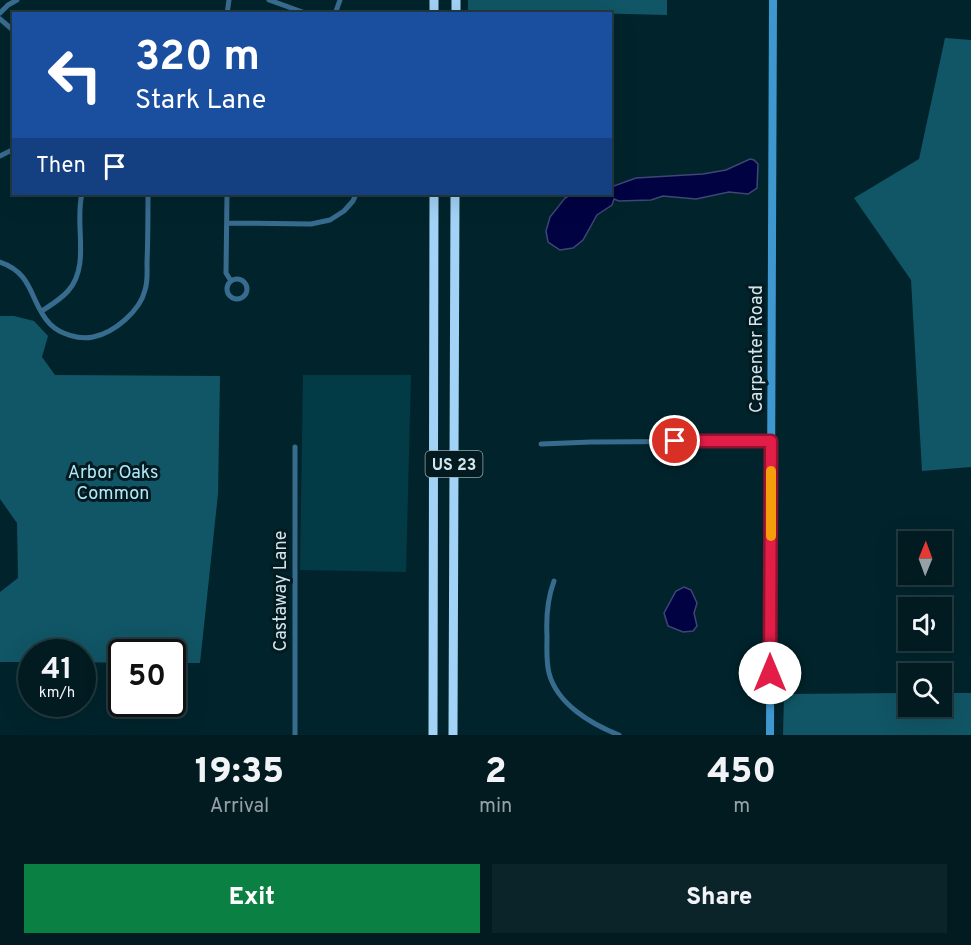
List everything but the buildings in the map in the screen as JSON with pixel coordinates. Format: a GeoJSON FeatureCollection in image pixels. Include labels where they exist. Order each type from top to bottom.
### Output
{"type":"FeatureCollection","features":[{"type":"Feature","properties":{"kind":"highway","name":"US 23"},"geometry":{"type":"LineString","coordinates":[[433,735],[434,195]]}},
{"type":"Feature","properties":{"kind":"highway","name":"US 23"},"geometry":{"type":"LineString","coordinates":[[453,735],[455,195]]}},
{"type":"Feature","properties":{"kind":"main road","name":"Carpenter Road"},"geometry":{"type":"LineString","coordinates":[[770,735],[772,0]]}},
{"type":"Feature","properties":{"kind":"street"},"geometry":{"type":"LineString","coordinates":[[0,13],[17,0]]}},
{"type":"Feature","properties":{"kind":"street"},"geometry":{"type":"LineString","coordinates":[[269,0],[302,12]]}},
{"type":"Feature","properties":{"kind":"street"},"geometry":{"type":"LineString","coordinates":[[0,19],[12,29]]}},
{"type":"Feature","properties":{"kind":"street"},"geometry":{"type":"LineString","coordinates":[[42,311],[64,295],[76,279],[80,263],[82,195]]}},
{"type":"Feature","properties":{"kind":"street"},"geometry":{"type":"LineString","coordinates":[[0,262],[7,264],[22,275],[51,325],[58,330],[69,335],[88,338],[105,333],[126,319],[136,308],[145,291],[148,195]]}},
{"type":"Feature","properties":{"kind":"street"},"geometry":{"type":"LineString","coordinates":[[227,195],[226,273],[231,281]]}},
{"type":"Feature","properties":{"kind":"street"},"geometry":{"type":"LineString","coordinates":[[227,224],[311,224],[330,220],[344,211],[356,195]]}},
{"type":"Feature","properties":{"kind":"street"},"geometry":{"type":"LineString","coordinates":[[542,444],[771,441]]}},
{"type":"Feature","properties":{"kind":"street","name":"Castaway Lane"},"geometry":{"type":"LineString","coordinates":[[295,447],[295,735]]}},
{"type":"Feature","properties":{"kind":"street"},"geometry":{"type":"LineString","coordinates":[[554,582],[547,602],[547,661],[554,686],[570,706],[587,719],[620,735]]}},
{"type":"Feature","properties":{"kind":"shaded area"},"geometry":{"type":"Polygon","coordinates":[[[750,159],[754,160],[758,164],[757,188],[748,194],[729,192],[696,199],[663,196],[651,200],[619,201],[614,199],[612,205],[597,215],[583,240],[573,248],[560,250],[548,242],[546,231],[550,217],[565,198],[570,195],[612,195],[612,185],[636,178],[703,174],[726,170],[750,159]]]}},
{"type":"Feature","properties":{"kind":"shaded area"},"geometry":{"type":"Polygon","coordinates":[[[303,375],[411,375],[406,572],[300,570],[303,375]]]}},
{"type":"Feature","properties":{"kind":"shaded area"},"geometry":{"type":"Polygon","coordinates":[[[684,587],[691,590],[697,603],[694,613],[697,626],[693,631],[683,632],[668,626],[664,613],[676,591],[684,587]]]}},
{"type":"Feature","properties":{"kind":"green space"},"geometry":{"type":"Polygon","coordinates":[[[468,0],[667,0],[667,15],[468,10],[468,0]]]}},
{"type":"Feature","properties":{"kind":"green space"},"geometry":{"type":"Polygon","coordinates":[[[945,38],[971,40],[971,467],[922,471],[911,280],[854,198],[919,159],[945,38]]]}},
{"type":"Feature","properties":{"kind":"green space","name":"Arbor Oaks Common"},"geometry":{"type":"Polygon","coordinates":[[[0,316],[14,316],[34,321],[48,336],[42,357],[55,375],[220,376],[218,494],[200,663],[186,663],[186,639],[108,639],[108,663],[96,662],[96,639],[18,639],[18,662],[0,662],[0,592],[18,578],[17,523],[0,499],[0,316]]]}},
{"type":"Feature","properties":{"kind":"green space"},"geometry":{"type":"Polygon","coordinates":[[[898,693],[898,717],[952,717],[952,693],[971,693],[971,735],[783,735],[784,694],[898,693]]]}},
{"type":"Feature","properties":{"kind":"slow traffic"},"geometry":{"type":"LineString","coordinates":[[771,471],[771,536]]}},
{"type":"Feature","properties":{"kind":"route"},"geometry":{"type":"LineString","coordinates":[[675,441],[771,441],[770,673]]}}]}
